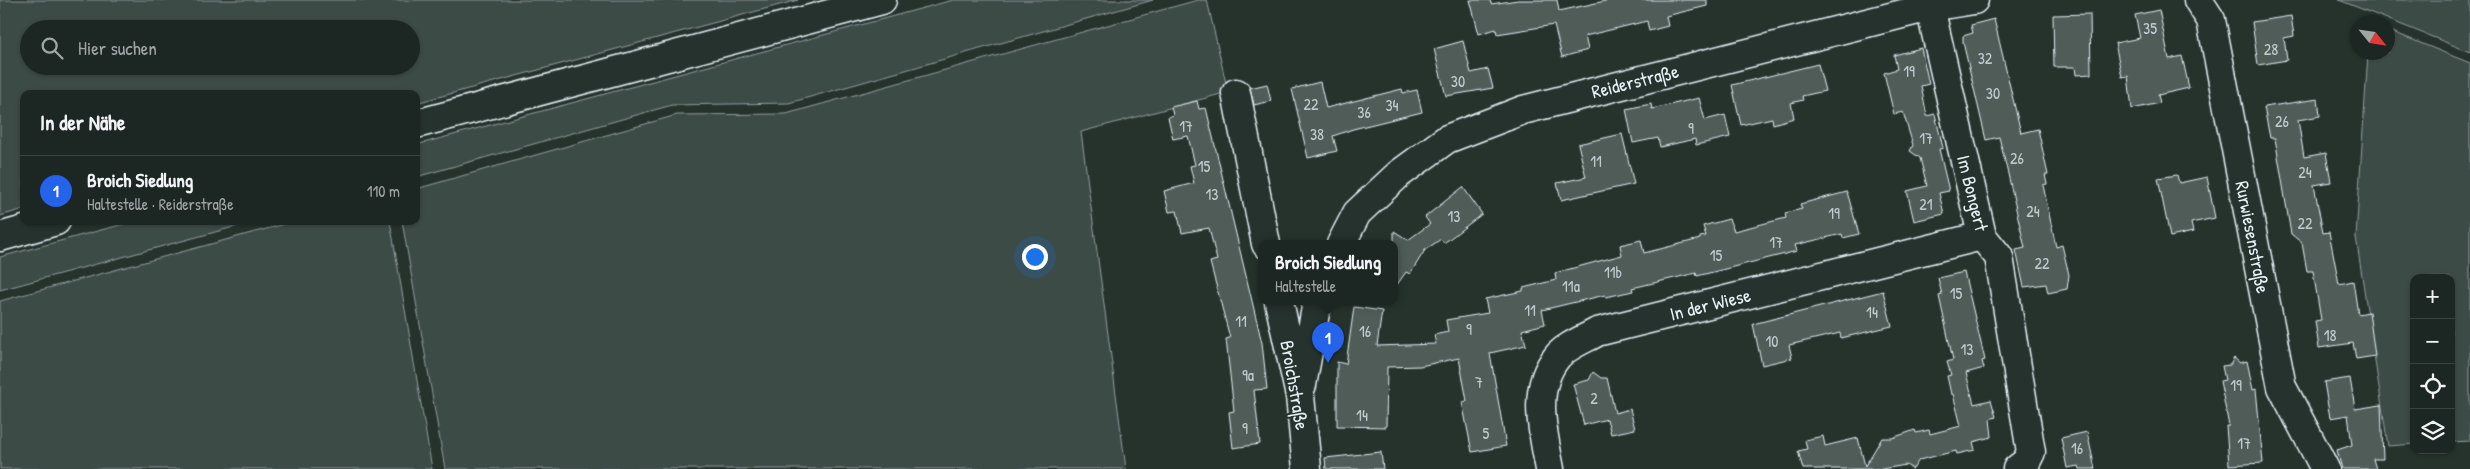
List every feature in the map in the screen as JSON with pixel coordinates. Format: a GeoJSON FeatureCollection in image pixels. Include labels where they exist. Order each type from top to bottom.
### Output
{"type":"FeatureCollection","features":[{"type":"Feature","properties":{"kind":"street"},"geometry":{"type":"LineString","coordinates":[[420,123],[882,0]]}},
{"type":"Feature","properties":{"kind":"street","name":"Reiderstraße"},"geometry":{"type":"LineString","coordinates":[[1343,240],[1357,213],[1400,174],[1447,139],[1523,110],[1887,9],[1930,8],[1974,0]]}},
{"type":"Feature","properties":{"kind":"street","name":"Rurwiesenstraße"},"geometry":{"type":"LineString","coordinates":[[2198,0],[2211,20],[2282,388],[2325,469]]}},
{"type":"Feature","properties":{"kind":"street","name":"Im Bongert"},"geometry":{"type":"LineString","coordinates":[[1930,8],[1982,236],[1999,257],[2031,452],[2026,467]]}},
{"type":"Feature","properties":{"kind":"street"},"geometry":{"type":"LineString","coordinates":[[1236,94],[1265,240]]}},
{"type":"Feature","properties":{"kind":"street"},"geometry":{"type":"LineString","coordinates":[[0,238],[43,225]]}},
{"type":"Feature","properties":{"kind":"street","name":"In der Wiese"},"geometry":{"type":"LineString","coordinates":[[1550,469],[1541,416],[1544,379],[1558,355],[1597,332],[1982,236]]}},
{"type":"Feature","properties":{"kind":"street","name":"Broichstraße"},"geometry":{"type":"LineString","coordinates":[[1279,305],[1300,396],[1307,469]]}},
{"type":"Feature","properties":{"kind":"street"},"geometry":{"type":"LineString","coordinates":[[1300,396],[1316,305]]}},
{"type":"Feature","properties":{"kind":"shaded area"},"geometry":{"type":"Polygon","coordinates":[[[0,0],[798,0],[420,102],[420,90],[20,90],[20,210],[0,216],[0,0]]]}},
{"type":"Feature","properties":{"kind":"shaded area"},"geometry":{"type":"Polygon","coordinates":[[[953,0],[1153,0],[789,103],[672,105],[420,176],[420,144],[953,0]]]}},
{"type":"Feature","properties":{"kind":"shaded area"},"geometry":{"type":"Polygon","coordinates":[[[1198,0],[1207,0],[1228,92],[1081,132],[1126,469],[445,469],[403,225],[420,225],[420,188],[677,115],[786,114],[1198,0]]]}},
{"type":"Feature","properties":{"kind":"shaded area"},"geometry":{"type":"Polygon","coordinates":[[[2339,0],[2470,0],[2470,52],[2395,22],[2395,15],[2377,15],[2339,0]]]}},
{"type":"Feature","properties":{"kind":"shaded area"},"geometry":{"type":"Polygon","coordinates":[[[2395,33],[2470,63],[2470,441],[2455,442],[2455,274],[2410,274],[2410,444],[2388,446],[2356,237],[2368,60],[2395,60],[2395,33]]]}},
{"type":"Feature","properties":{"kind":"shaded area"},"geometry":{"type":"Polygon","coordinates":[[[120,225],[241,225],[0,290],[0,257],[120,225]]]}},
{"type":"Feature","properties":{"kind":"shaded area"},"geometry":{"type":"Polygon","coordinates":[[[281,225],[391,225],[432,469],[0,469],[0,301],[281,225]]]}},
{"type":"Feature","properties":{"kind":"building"},"geometry":{"type":"Polygon","coordinates":[[[1470,0],[1490,0],[1491,4],[1518,0],[1557,0],[1559,11],[1610,0],[1707,0],[1707,6],[1666,16],[1668,26],[1649,31],[1647,21],[1585,36],[1588,50],[1562,57],[1554,25],[1497,34],[1496,29],[1479,34],[1470,0]]]}},
{"type":"Feature","properties":{"kind":"building"},"geometry":{"type":"Polygon","coordinates":[[[2159,10],[2169,59],[2182,56],[2189,88],[2158,95],[2160,103],[2132,109],[2128,76],[2122,77],[2115,43],[2140,38],[2135,15],[2159,10]]]}},
{"type":"Feature","properties":{"kind":"building"},"geometry":{"type":"Polygon","coordinates":[[[2090,14],[2091,74],[2076,75],[2075,67],[2054,67],[2053,15],[2090,14]]]}},
{"type":"Feature","properties":{"kind":"building"},"geometry":{"type":"Polygon","coordinates":[[[2291,16],[2294,36],[2284,38],[2287,60],[2258,65],[2252,22],[2291,16]]]}},
{"type":"Feature","properties":{"kind":"building"},"geometry":{"type":"Polygon","coordinates":[[[1994,19],[2021,133],[2038,129],[2048,175],[2045,175],[2047,184],[2043,185],[2056,247],[2062,245],[2069,275],[2067,289],[2048,293],[2046,284],[2024,287],[2016,250],[2025,248],[1999,137],[1986,140],[1963,42],[1963,36],[1973,33],[1971,25],[1994,19]]]}},
{"type":"Feature","properties":{"kind":"building"},"geometry":{"type":"Polygon","coordinates":[[[1463,41],[1471,73],[1488,69],[1493,88],[1446,96],[1434,49],[1463,41]]]}},
{"type":"Feature","properties":{"kind":"building"},"geometry":{"type":"Polygon","coordinates":[[[1921,48],[1929,84],[1921,86],[1927,116],[1935,114],[1943,148],[1939,149],[1949,191],[1939,193],[1944,214],[1914,221],[1907,191],[1927,186],[1920,158],[1910,151],[1913,145],[1903,112],[1894,114],[1884,73],[1897,69],[1894,55],[1921,48]]]}},
{"type":"Feature","properties":{"kind":"building"},"geometry":{"type":"Polygon","coordinates":[[[1818,64],[1825,91],[1802,96],[1803,100],[1791,103],[1794,118],[1773,124],[1772,118],[1741,125],[1732,85],[1818,64]]]}},
{"type":"Feature","properties":{"kind":"building"},"geometry":{"type":"Polygon","coordinates":[[[1320,82],[1326,108],[1402,89],[1403,93],[1417,90],[1422,112],[1353,129],[1333,136],[1337,151],[1308,158],[1292,89],[1320,82]]]}},
{"type":"Feature","properties":{"kind":"building"},"geometry":{"type":"Polygon","coordinates":[[[1267,84],[1271,101],[1254,105],[1250,88],[1267,84]]]}},
{"type":"Feature","properties":{"kind":"building"},"geometry":{"type":"Polygon","coordinates":[[[1699,98],[1705,120],[1725,115],[1730,137],[1696,145],[1695,139],[1660,147],[1658,138],[1633,143],[1626,109],[1651,104],[1652,109],[1699,98]]]}},
{"type":"Feature","properties":{"kind":"building"},"geometry":{"type":"Polygon","coordinates":[[[2318,99],[2320,116],[2298,120],[2304,157],[2326,153],[2331,182],[2314,185],[2323,233],[2329,232],[2339,284],[2353,281],[2358,314],[2369,312],[2375,356],[2356,359],[2353,343],[2319,348],[2315,321],[2321,320],[2313,271],[2307,271],[2302,243],[2291,234],[2275,138],[2270,138],[2264,107],[2318,99]]]}},
{"type":"Feature","properties":{"kind":"building"},"geometry":{"type":"Polygon","coordinates":[[[1197,101],[1199,109],[1206,108],[1262,343],[1267,389],[1254,390],[1260,444],[1233,448],[1229,412],[1234,411],[1226,339],[1230,338],[1210,262],[1217,260],[1209,228],[1182,233],[1177,211],[1169,212],[1164,191],[1194,183],[1190,166],[1195,165],[1188,136],[1173,139],[1168,117],[1173,115],[1171,107],[1197,101]]]}},
{"type":"Feature","properties":{"kind":"building"},"geometry":{"type":"Polygon","coordinates":[[[1622,134],[1634,184],[1561,200],[1557,183],[1586,177],[1578,144],[1622,134]]]}},
{"type":"Feature","properties":{"kind":"building"},"geometry":{"type":"Polygon","coordinates":[[[2177,175],[2179,183],[2207,177],[2215,218],[2191,223],[2193,232],[2170,237],[2158,178],[2177,175]]]}},
{"type":"Feature","properties":{"kind":"building"},"geometry":{"type":"Polygon","coordinates":[[[1463,187],[1482,214],[1444,243],[1441,239],[1425,250],[1410,274],[1406,272],[1398,283],[1398,240],[1394,240],[1394,231],[1408,240],[1430,224],[1425,217],[1463,187]]]}},
{"type":"Feature","properties":{"kind":"building"},"geometry":{"type":"Polygon","coordinates":[[[1847,192],[1859,234],[1843,238],[1842,234],[1795,245],[1797,251],[1697,276],[1696,273],[1632,288],[1633,291],[1606,297],[1605,295],[1542,310],[1545,324],[1522,330],[1526,345],[1490,353],[1506,446],[1472,452],[1462,402],[1467,401],[1459,358],[1420,366],[1387,367],[1386,427],[1337,426],[1337,362],[1346,364],[1354,307],[1382,311],[1377,346],[1436,344],[1434,335],[1448,332],[1446,320],[1488,313],[1485,299],[1523,291],[1523,288],[1556,280],[1555,273],[1622,255],[1620,245],[1641,240],[1644,253],[1700,239],[1700,237],[1706,236],[1703,226],[1729,219],[1734,231],[1786,218],[1785,213],[1802,209],[1800,204],[1847,192]]]}},
{"type":"Feature","properties":{"kind":"building"},"geometry":{"type":"Polygon","coordinates":[[[1964,272],[1985,360],[1982,361],[1984,368],[1966,373],[1974,404],[1991,400],[1996,417],[1990,419],[1992,437],[1973,442],[1975,450],[1957,454],[1956,451],[1919,460],[1913,469],[1906,465],[1882,469],[1803,469],[1798,451],[1807,449],[1805,440],[1823,436],[1825,446],[1858,438],[1865,466],[1882,438],[1892,438],[1915,430],[1916,433],[1929,430],[1930,434],[1961,426],[1947,376],[1951,375],[1947,362],[1953,360],[1939,296],[1942,295],[1938,278],[1964,272]]]}},
{"type":"Feature","properties":{"kind":"building"},"geometry":{"type":"Polygon","coordinates":[[[1883,291],[1892,326],[1841,338],[1840,333],[1789,345],[1792,358],[1762,365],[1753,324],[1883,291]]]}},
{"type":"Feature","properties":{"kind":"building"},"geometry":{"type":"Polygon","coordinates":[[[2234,358],[2240,363],[2247,361],[2253,390],[2256,389],[2263,463],[2229,465],[2226,426],[2229,426],[2220,381],[2225,380],[2222,366],[2230,365],[2234,358]]]}},
{"type":"Feature","properties":{"kind":"building"},"geometry":{"type":"Polygon","coordinates":[[[1593,372],[1601,378],[1607,378],[1615,413],[1630,409],[1635,429],[1611,434],[1607,419],[1584,425],[1573,384],[1589,380],[1593,372]]]}},
{"type":"Feature","properties":{"kind":"building"},"geometry":{"type":"Polygon","coordinates":[[[2350,378],[2355,409],[2381,405],[2383,459],[2373,459],[2376,469],[2342,469],[2337,450],[2352,445],[2348,415],[2330,418],[2324,382],[2350,378]]]}},
{"type":"Feature","properties":{"kind":"building"},"geometry":{"type":"Polygon","coordinates":[[[2087,432],[2095,469],[2079,469],[2078,466],[2067,468],[2061,438],[2087,432]]]}},
{"type":"Feature","properties":{"kind":"building"},"geometry":{"type":"Polygon","coordinates":[[[1381,452],[1383,469],[1326,469],[1325,458],[1381,452]]]}},
{"type":"Feature","properties":{"kind":"place","name":"Broich Siedlung"},"geometry":{"type":"Point","coordinates":[1328,363]}}]}
